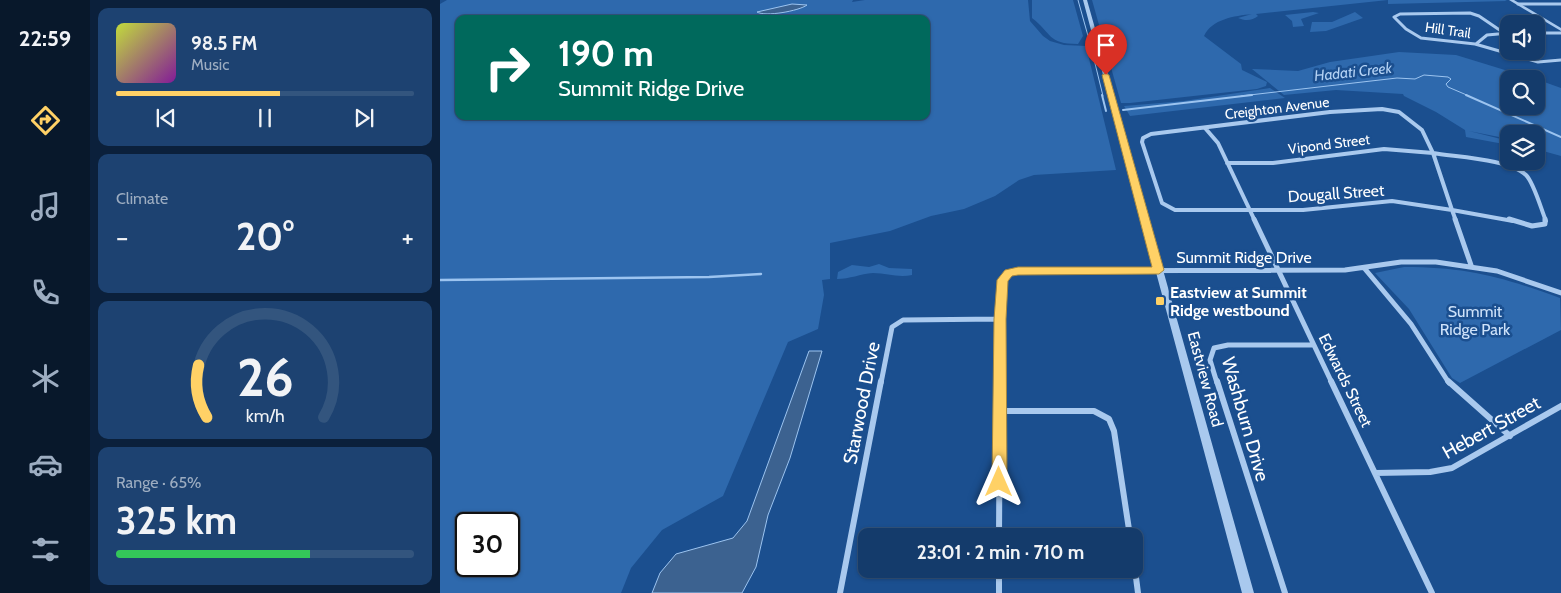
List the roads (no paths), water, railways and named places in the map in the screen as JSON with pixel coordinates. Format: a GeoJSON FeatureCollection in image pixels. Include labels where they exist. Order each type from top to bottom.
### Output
{"type":"FeatureCollection","features":[{"type":"Feature","properties":{"kind":"street","name":"Eastview Road"},"geometry":{"type":"LineString","coordinates":[[1085,0],[1248,593]]}},
{"type":"Feature","properties":{"kind":"street"},"geometry":{"type":"LineString","coordinates":[[1512,0],[1561,32]]}},
{"type":"Feature","properties":{"kind":"street"},"geometry":{"type":"LineString","coordinates":[[1518,4],[1561,4]]}},
{"type":"Feature","properties":{"kind":"street","name":"Hill Trail"},"geometry":{"type":"LineString","coordinates":[[1500,30],[1479,16],[1470,13],[1394,16],[1394,18],[1419,37],[1476,44],[1537,63],[1548,64],[1561,60]]}},
{"type":"Feature","properties":{"kind":"street"},"geometry":{"type":"LineString","coordinates":[[1545,33],[1561,32]]}},
{"type":"Feature","properties":{"kind":"street"},"geometry":{"type":"LineString","coordinates":[[1476,44],[1486,35],[1500,33]]}},
{"type":"Feature","properties":{"kind":"street","name":"Creighton Avenue"},"geometry":{"type":"LineString","coordinates":[[1250,210],[1183,210],[1169,208],[1162,203],[1143,138],[1151,134],[1330,112],[1387,109],[1404,115],[1422,130],[1428,139],[1471,265]]}},
{"type":"Feature","properties":{"kind":"street","name":"Edwards Street"},"geometry":{"type":"LineString","coordinates":[[1205,128],[1218,143],[1228,163],[1432,593]]}},
{"type":"Feature","properties":{"kind":"street","name":"Vipond Street"},"geometry":{"type":"LineString","coordinates":[[1228,163],[1273,162],[1384,148],[1496,163],[1521,170],[1527,176],[1546,222],[1541,226],[1532,226],[1507,219],[1454,211]]}},
{"type":"Feature","properties":{"kind":"street","name":"Dougall Street"},"geometry":{"type":"LineString","coordinates":[[1250,210],[1314,209],[1382,201],[1454,211]]}},
{"type":"Feature","properties":{"kind":"street","name":"Summit Ridge Drive"},"geometry":{"type":"LineString","coordinates":[[999,528],[1001,283],[1013,271],[1365,269],[1420,261],[1471,265],[1512,275],[1561,292]]}},
{"type":"Feature","properties":{"kind":"street"},"geometry":{"type":"LineString","coordinates":[[1365,269],[1411,324],[1449,383],[1468,402],[1510,436]]}},
{"type":"Feature","properties":{"kind":"street","name":"Starwood Drive"},"geometry":{"type":"LineString","coordinates":[[840,593],[892,327],[903,320],[1000,319]]}},
{"type":"Feature","properties":{"kind":"street","name":"Washburn Drive"},"geometry":{"type":"LineString","coordinates":[[1285,593],[1210,360],[1210,353],[1214,348],[1228,345],[1313,344]]}},
{"type":"Feature","properties":{"kind":"street","name":"Hebert Street"},"geometry":{"type":"LineString","coordinates":[[1375,473],[1430,472],[1452,468],[1561,406]]}},
{"type":"Feature","properties":{"kind":"street"},"geometry":{"type":"LineString","coordinates":[[1000,410],[1094,411],[1109,420],[1114,430],[1129,528]]}},
{"type":"Feature","properties":{"kind":"street"},"geometry":{"type":"LineString","coordinates":[[999,578],[999,593]]}},
{"type":"Feature","properties":{"kind":"street"},"geometry":{"type":"LineString","coordinates":[[1136,578],[1138,593]]}},
{"type":"Feature","properties":{"kind":"waterway"},"geometry":{"type":"LineString","coordinates":[[1078,0],[1090,43]]}},
{"type":"Feature","properties":{"kind":"waterway"},"geometry":{"type":"LineString","coordinates":[[1091,47],[1103,96]]}},
{"type":"Feature","properties":{"kind":"waterway","name":"Hadati Creek"},"geometry":{"type":"LineString","coordinates":[[1241,96],[1397,78],[1415,79],[1424,75],[1448,77],[1451,79],[1446,84],[1448,87],[1469,96]]}},
{"type":"Feature","properties":{"kind":"waterway"},"geometry":{"type":"LineString","coordinates":[[1102,95],[1106,111]]}},
{"type":"Feature","properties":{"kind":"waterway","name":"Hadati Creek"},"geometry":{"type":"LineString","coordinates":[[1123,110],[1252,95]]}},
{"type":"Feature","properties":{"kind":"waterway","name":"Hadati Creek"},"geometry":{"type":"LineString","coordinates":[[1466,95],[1561,137]]}},
{"type":"Feature","properties":{"kind":"waterway"},"geometry":{"type":"LineString","coordinates":[[440,280],[709,277],[761,274]]}},
{"type":"Feature","properties":{"kind":"place","name":"Eastview at Summit Ridge westbound"},"geometry":{"type":"Point","coordinates":[1160,301]}},
{"type":"Feature","properties":{"kind":"park label","name":"Summit Ridge Park"},"geometry":{"type":"Point","coordinates":[1475,320]}}]}
